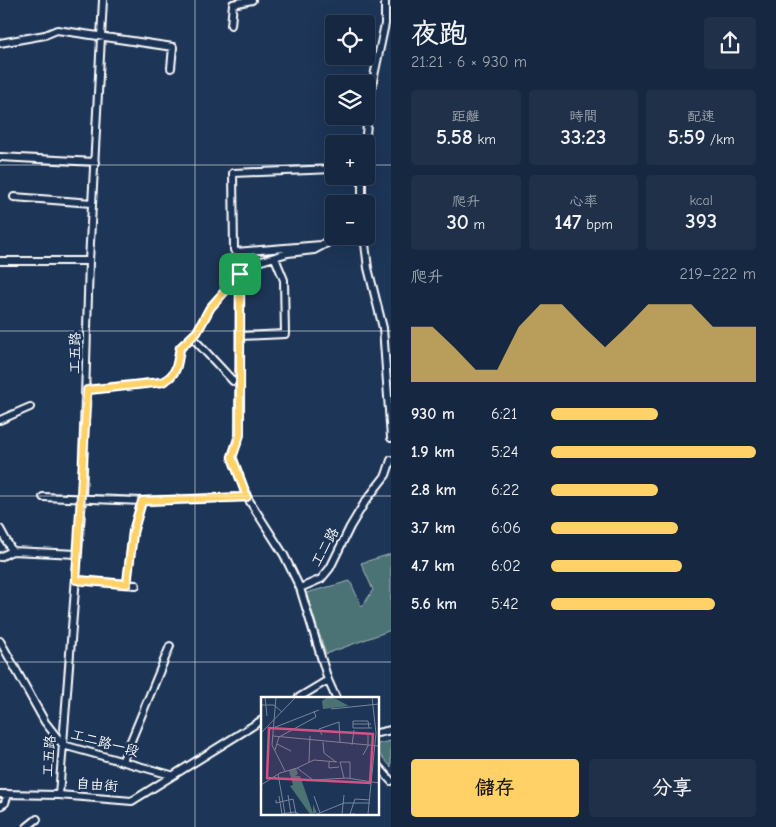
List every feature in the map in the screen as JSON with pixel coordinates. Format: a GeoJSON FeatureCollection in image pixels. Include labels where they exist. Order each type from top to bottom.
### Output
{"type":"FeatureCollection","features":[{"type":"Feature","properties":{"kind":"street","name":"工五路"},"geometry":{"type":"LineString","coordinates":[[59,795],[82,499],[87,390],[89,261],[103,0]]}},
{"type":"Feature","properties":{"kind":"street"},"geometry":{"type":"LineString","coordinates":[[231,25],[233,4],[252,0]]}},
{"type":"Feature","properties":{"kind":"street"},"geometry":{"type":"LineString","coordinates":[[366,135],[370,95],[385,24],[385,0]]}},
{"type":"Feature","properties":{"kind":"street"},"geometry":{"type":"LineString","coordinates":[[0,43],[45,35],[58,30],[102,36],[173,47],[171,68]]}},
{"type":"Feature","properties":{"kind":"street"},"geometry":{"type":"LineString","coordinates":[[0,157],[95,162]]}},
{"type":"Feature","properties":{"kind":"street"},"geometry":{"type":"LineString","coordinates":[[325,169],[233,173],[234,250],[236,252],[325,243]]}},
{"type":"Feature","properties":{"kind":"street"},"geometry":{"type":"LineString","coordinates":[[14,197],[92,203]]}},
{"type":"Feature","properties":{"kind":"street"},"geometry":{"type":"LineString","coordinates":[[87,390],[162,382],[170,378],[176,372],[180,348],[197,332],[210,308],[240,274],[258,262],[314,250],[325,244]]}},
{"type":"Feature","properties":{"kind":"street"},"geometry":{"type":"LineString","coordinates":[[365,245],[368,268],[383,328],[391,438]]}},
{"type":"Feature","properties":{"kind":"street"},"geometry":{"type":"LineString","coordinates":[[240,336],[285,334],[284,280],[275,258]]}},
{"type":"Feature","properties":{"kind":"street"},"geometry":{"type":"LineString","coordinates":[[0,261],[89,261]]}},
{"type":"Feature","properties":{"kind":"street"},"geometry":{"type":"LineString","coordinates":[[240,274],[240,435],[232,457],[247,497],[284,555],[300,588],[328,680],[336,697]]}},
{"type":"Feature","properties":{"kind":"street"},"geometry":{"type":"LineString","coordinates":[[192,337],[233,381]]}},
{"type":"Feature","properties":{"kind":"street"},"geometry":{"type":"LineString","coordinates":[[0,420],[30,407]]}},
{"type":"Feature","properties":{"kind":"street","name":"工二路"},"geometry":{"type":"LineString","coordinates":[[300,588],[321,579],[330,568],[355,519],[386,475],[391,460]]}},
{"type":"Feature","properties":{"kind":"street"},"geometry":{"type":"LineString","coordinates":[[42,497],[142,501],[247,497]]}},
{"type":"Feature","properties":{"kind":"street"},"geometry":{"type":"LineString","coordinates":[[127,584],[133,532],[142,501]]}},
{"type":"Feature","properties":{"kind":"street"},"geometry":{"type":"LineString","coordinates":[[0,529],[12,551]]}},
{"type":"Feature","properties":{"kind":"street"},"geometry":{"type":"LineString","coordinates":[[0,557],[12,551],[77,554]]}},
{"type":"Feature","properties":{"kind":"street"},"geometry":{"type":"LineString","coordinates":[[76,580],[136,585]]}},
{"type":"Feature","properties":{"kind":"street","name":"工二路一段"},"geometry":{"type":"LineString","coordinates":[[0,641],[45,722],[63,745],[123,760],[171,775]]}},
{"type":"Feature","properties":{"kind":"street"},"geometry":{"type":"LineString","coordinates":[[123,760],[170,646]]}},
{"type":"Feature","properties":{"kind":"street"},"geometry":{"type":"LineString","coordinates":[[300,697],[328,680]]}},
{"type":"Feature","properties":{"kind":"street"},"geometry":{"type":"LineString","coordinates":[[171,775],[261,721]]}},
{"type":"Feature","properties":{"kind":"street"},"geometry":{"type":"LineString","coordinates":[[378,733],[391,730]]}},
{"type":"Feature","properties":{"kind":"street"},"geometry":{"type":"LineString","coordinates":[[378,766],[391,781]]}},
{"type":"Feature","properties":{"kind":"street","name":"自由街"},"geometry":{"type":"LineString","coordinates":[[0,794],[59,795],[132,801],[171,775]]}},
{"type":"Feature","properties":{"kind":"street"},"geometry":{"type":"LineString","coordinates":[[0,806],[5,802],[8,794]]}},
{"type":"Feature","properties":{"kind":"street"},"geometry":{"type":"LineString","coordinates":[[28,827],[36,819]]}},
{"type":"Feature","properties":{"kind":"green space"},"geometry":{"type":"Polygon","coordinates":[[[391,554],[391,630],[326,654],[306,593],[350,581],[362,607],[373,590],[361,563],[391,554]]]}},
{"type":"Feature","properties":{"kind":"green space"},"geometry":{"type":"Polygon","coordinates":[[[391,741],[391,767],[378,752],[378,744],[391,741]]]}},
{"type":"Feature","properties":{"kind":"route"},"geometry":{"type":"LineString","coordinates":[[240,274],[240,435],[232,457],[247,497],[142,501],[133,532],[127,584],[76,580],[87,390],[162,382],[170,378],[176,372],[180,348],[197,332],[210,308],[222,292],[240,274]]}}]}
